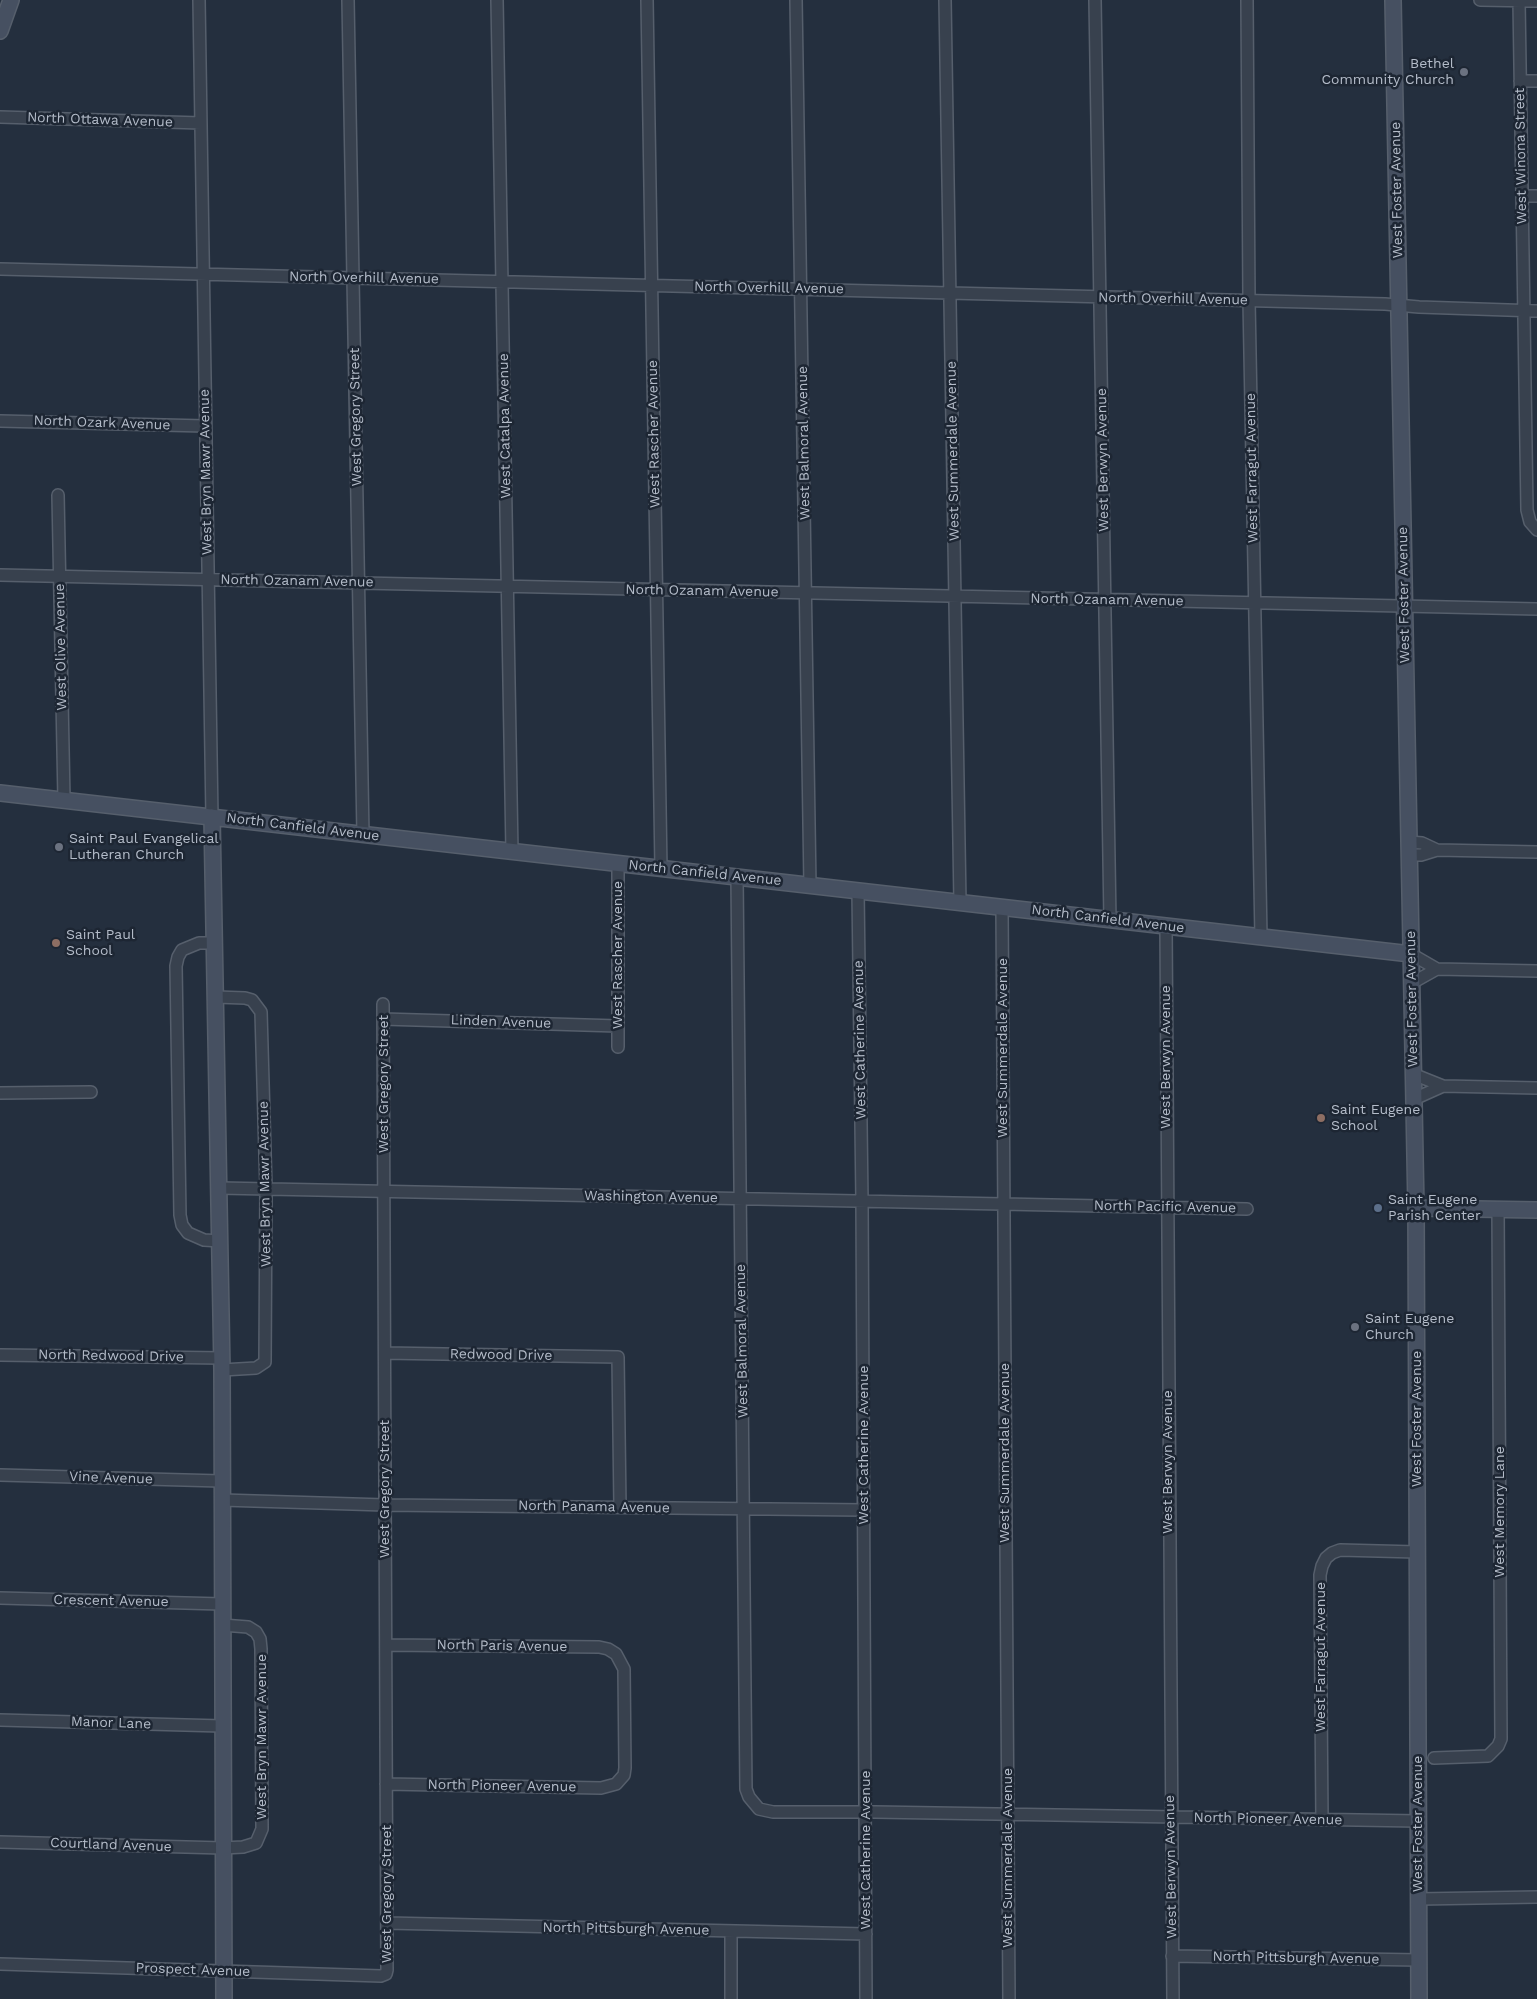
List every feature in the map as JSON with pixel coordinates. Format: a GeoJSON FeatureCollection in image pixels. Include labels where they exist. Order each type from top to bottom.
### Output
{"type":"FeatureCollection","features":[{"type":"Feature","properties":{"kind":"street"},"geometry":{"type":"LineString","coordinates":[[0,31],[12,0]]}},
{"type":"Feature","properties":{"kind":"street","name":"West Bryn Mawr Avenue"},"geometry":{"type":"LineString","coordinates":[[199,0],[205,426],[220,1188],[224,1999]]}},
{"type":"Feature","properties":{"kind":"street","name":"West Gregory Street"},"geometry":{"type":"LineString","coordinates":[[348,0],[363,834]]}},
{"type":"Feature","properties":{"kind":"street","name":"West Catalpa Avenue"},"geometry":{"type":"LineString","coordinates":[[497,0],[512,851]]}},
{"type":"Feature","properties":{"kind":"street","name":"West Rascher Avenue"},"geometry":{"type":"LineString","coordinates":[[647,0],[661,868]]}},
{"type":"Feature","properties":{"kind":"street","name":"West Balmoral Avenue"},"geometry":{"type":"LineString","coordinates":[[796,0],[810,885]]}},
{"type":"Feature","properties":{"kind":"street","name":"West Summerdale Avenue"},"geometry":{"type":"LineString","coordinates":[[945,0],[960,902]]}},
{"type":"Feature","properties":{"kind":"street","name":"West Berwyn Avenue"},"geometry":{"type":"LineString","coordinates":[[1095,0],[1110,920]]}},
{"type":"Feature","properties":{"kind":"street","name":"West Farragut Avenue"},"geometry":{"type":"LineString","coordinates":[[1247,0],[1249,300],[1261,937]]}},
{"type":"Feature","properties":{"kind":"street","name":"West Foster Avenue"},"geometry":{"type":"LineString","coordinates":[[1394,0],[1416,1208],[1419,1999]]}},
{"type":"Feature","properties":{"kind":"street"},"geometry":{"type":"LineString","coordinates":[[1480,0],[1537,2]]}},
{"type":"Feature","properties":{"kind":"street","name":"West Winona Street"},"geometry":{"type":"LineString","coordinates":[[1519,1],[1523,311],[1531,420],[1527,510],[1530,522],[1537,530]]}},
{"type":"Feature","properties":{"kind":"street"},"geometry":{"type":"LineString","coordinates":[[1520,81],[1537,81]]}},
{"type":"Feature","properties":{"kind":"street","name":"North Ottawa Avenue"},"geometry":{"type":"LineString","coordinates":[[0,117],[201,123]]}},
{"type":"Feature","properties":{"kind":"street"},"geometry":{"type":"LineString","coordinates":[[1522,196],[1537,196]]}},
{"type":"Feature","properties":{"kind":"street","name":"North Overhill Avenue"},"geometry":{"type":"LineString","coordinates":[[0,269],[1249,300],[1537,311]]}},
{"type":"Feature","properties":{"kind":"street","name":"North Ozark Avenue"},"geometry":{"type":"LineString","coordinates":[[0,421],[205,426]]}},
{"type":"Feature","properties":{"kind":"street","name":"West Olive Avenue"},"geometry":{"type":"LineString","coordinates":[[58,495],[64,800]]}},
{"type":"Feature","properties":{"kind":"street","name":"North Ozanam Avenue"},"geometry":{"type":"LineString","coordinates":[[0,575],[1537,609]]}},
{"type":"Feature","properties":{"kind":"street","name":"North Canfield Avenue"},"geometry":{"type":"LineString","coordinates":[[0,793],[1411,954]]}},
{"type":"Feature","properties":{"kind":"street"},"geometry":{"type":"LineString","coordinates":[[1409,849],[1421,855],[1437,850],[1537,852]]}},
{"type":"Feature","properties":{"kind":"street","name":"West Rascher Avenue"},"geometry":{"type":"LineString","coordinates":[[618,863],[618,1046]]}},
{"type":"Feature","properties":{"kind":"street","name":"West Balmoral Avenue"},"geometry":{"type":"LineString","coordinates":[[737,877],[746,1789],[759,1809],[774,1812],[866,1813]]}},
{"type":"Feature","properties":{"kind":"street","name":"West Catherine Avenue"},"geometry":{"type":"LineString","coordinates":[[858,891],[862,1201],[866,1999]]}},
{"type":"Feature","properties":{"kind":"street","name":"West Summerdale Avenue"},"geometry":{"type":"LineString","coordinates":[[1002,907],[1009,1999]]}},
{"type":"Feature","properties":{"kind":"street","name":"West Berwyn Avenue"},"geometry":{"type":"LineString","coordinates":[[1166,926],[1172,1999]]}},
{"type":"Feature","properties":{"kind":"street"},"geometry":{"type":"LineString","coordinates":[[215,944],[199,943],[182,950],[176,966],[180,1215],[182,1225],[188,1233],[204,1240],[220,1241]]}},
{"type":"Feature","properties":{"kind":"street"},"geometry":{"type":"LineString","coordinates":[[1411,954],[1437,969],[1537,971]]}},
{"type":"Feature","properties":{"kind":"street"},"geometry":{"type":"LineString","coordinates":[[1412,983],[1437,969]]}},
{"type":"Feature","properties":{"kind":"street","name":"West Bryn Mawr Avenue"},"geometry":{"type":"LineString","coordinates":[[216,997],[252,1000],[261,1012],[266,1189],[265,1362],[256,1368],[222,1364]]}},
{"type":"Feature","properties":{"kind":"street","name":"West Gregory Street"},"geometry":{"type":"LineString","coordinates":[[383,1004],[386,1974]]}},
{"type":"Feature","properties":{"kind":"street","name":"Linden Avenue"},"geometry":{"type":"LineString","coordinates":[[383,1019],[618,1026]]}},
{"type":"Feature","properties":{"kind":"street"},"geometry":{"type":"LineString","coordinates":[[1413,1074],[1443,1086],[1537,1088]]}},
{"type":"Feature","properties":{"kind":"street"},"geometry":{"type":"LineString","coordinates":[[1414,1099],[1443,1086]]}},
{"type":"Feature","properties":{"kind":"street"},"geometry":{"type":"LineString","coordinates":[[0,1093],[91,1092]]}},
{"type":"Feature","properties":{"kind":"street","name":"Washington Avenue"},"geometry":{"type":"LineString","coordinates":[[220,1188],[1082,1205]]}},
{"type":"Feature","properties":{"kind":"street","name":"North Pacific Avenue"},"geometry":{"type":"LineString","coordinates":[[1082,1205],[1247,1209]]}},
{"type":"Feature","properties":{"kind":"street"},"geometry":{"type":"LineString","coordinates":[[1416,1208],[1537,1210]]}},
{"type":"Feature","properties":{"kind":"street","name":"West Memory Lane"},"geometry":{"type":"LineString","coordinates":[[1434,1758],[1488,1756],[1498,1746],[1501,1739],[1498,1209]]}},
{"type":"Feature","properties":{"kind":"street","name":"Redwood Drive"},"geometry":{"type":"LineString","coordinates":[[385,1353],[618,1356],[620,1507]]}},
{"type":"Feature","properties":{"kind":"street","name":"North Redwood Drive"},"geometry":{"type":"LineString","coordinates":[[0,1355],[222,1364]]}},
{"type":"Feature","properties":{"kind":"street","name":"Vine Avenue"},"geometry":{"type":"LineString","coordinates":[[0,1475],[222,1482]]}},
{"type":"Feature","properties":{"kind":"street","name":"North Panama Avenue"},"geometry":{"type":"LineString","coordinates":[[222,1500],[864,1510]]}},
{"type":"Feature","properties":{"kind":"street","name":"West Farragut Avenue"},"geometry":{"type":"LineString","coordinates":[[1322,1820],[1320,1575],[1322,1566],[1326,1558],[1340,1550],[1417,1552]]}},
{"type":"Feature","properties":{"kind":"street","name":"Crescent Avenue"},"geometry":{"type":"LineString","coordinates":[[0,1598],[222,1604]]}},
{"type":"Feature","properties":{"kind":"street","name":"West Bryn Mawr Avenue"},"geometry":{"type":"LineString","coordinates":[[222,1626],[248,1627],[256,1632],[260,1639],[262,1809],[262,1829],[256,1843],[243,1848],[223,1848]]}},
{"type":"Feature","properties":{"kind":"street","name":"North Paris Avenue"},"geometry":{"type":"LineString","coordinates":[[386,1644],[599,1647],[608,1649],[616,1654],[624,1670],[625,1768],[624,1775],[616,1784]]}},
{"type":"Feature","properties":{"kind":"street","name":"Manor Lane"},"geometry":{"type":"LineString","coordinates":[[0,1720],[222,1726]]}},
{"type":"Feature","properties":{"kind":"street","name":"North Pioneer Avenue"},"geometry":{"type":"LineString","coordinates":[[386,1784],[601,1788],[616,1784]]}},
{"type":"Feature","properties":{"kind":"street"},"geometry":{"type":"LineString","coordinates":[[866,1813],[1008,1815]]}},
{"type":"Feature","properties":{"kind":"street","name":"North Pioneer Avenue"},"geometry":{"type":"LineString","coordinates":[[1008,1815],[1418,1821]]}},
{"type":"Feature","properties":{"kind":"street","name":"Courtland Avenue"},"geometry":{"type":"LineString","coordinates":[[0,1842],[223,1848]]}},
{"type":"Feature","properties":{"kind":"street"},"geometry":{"type":"LineString","coordinates":[[1419,1899],[1537,1897]]}},
{"type":"Feature","properties":{"kind":"street","name":"North Pittsburgh Avenue"},"geometry":{"type":"LineString","coordinates":[[387,1924],[866,1934]]}},
{"type":"Feature","properties":{"kind":"street"},"geometry":{"type":"LineString","coordinates":[[731,1931],[731,1999]]}},
{"type":"Feature","properties":{"kind":"street","name":"North Pittsburgh Avenue"},"geometry":{"type":"LineString","coordinates":[[1172,1956],[1419,1960]]}},
{"type":"Feature","properties":{"kind":"street","name":"Prospect Avenue"},"geometry":{"type":"LineString","coordinates":[[0,1964],[381,1976],[386,1974]]}},
{"type":"Feature","properties":{"kind":"place","name":"Bethel Community Church"},"geometry":{"type":"Point","coordinates":[1464,72]}},
{"type":"Feature","properties":{"kind":"place","name":"Saint Paul Evangelical Lutheran Church"},"geometry":{"type":"Point","coordinates":[59,847]}},
{"type":"Feature","properties":{"kind":"place","name":"Saint Paul School"},"geometry":{"type":"Point","coordinates":[56,943]}},
{"type":"Feature","properties":{"kind":"place","name":"Saint Eugene School"},"geometry":{"type":"Point","coordinates":[1321,1118]}},
{"type":"Feature","properties":{"kind":"place","name":"Saint Eugene Parish Center"},"geometry":{"type":"Point","coordinates":[1378,1208]}},
{"type":"Feature","properties":{"kind":"place","name":"Saint Eugene Church"},"geometry":{"type":"Point","coordinates":[1355,1327]}}]}
